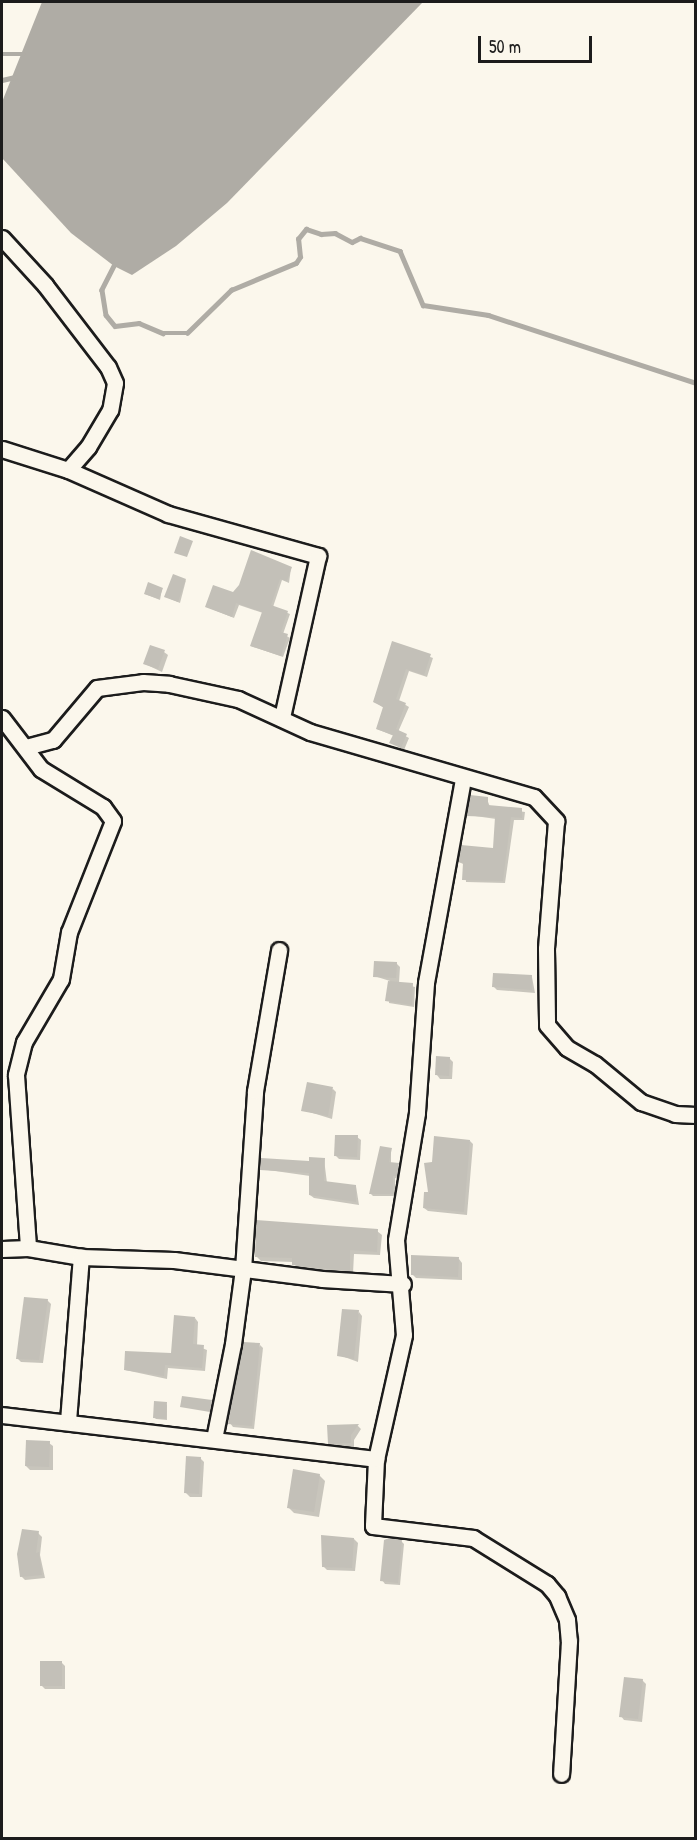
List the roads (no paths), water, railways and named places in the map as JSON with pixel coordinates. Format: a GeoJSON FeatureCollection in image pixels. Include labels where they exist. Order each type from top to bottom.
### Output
{"type":"FeatureCollection","features":[{"type":"Feature","properties":{"kind":"street"},"geometry":{"type":"LineString","coordinates":[[2,237],[45,285],[108,367],[115,383],[110,410],[88,447],[68,470]]}},
{"type":"Feature","properties":{"kind":"street"},"geometry":{"type":"LineString","coordinates":[[2,449],[68,470],[168,513],[318,556],[282,717]]}},
{"type":"Feature","properties":{"kind":"street"},"geometry":{"type":"LineString","coordinates":[[26,747],[53,740],[97,688],[143,682],[238,699],[282,717],[310,732],[463,779],[534,797],[556,820],[546,949],[547,1025],[567,1048],[595,1064],[640,1102],[675,1114],[696,1114]]}},
{"type":"Feature","properties":{"kind":"street"},"geometry":{"type":"LineString","coordinates":[[2,718],[41,769],[103,807],[113,821],[111,836],[69,932],[61,980],[24,1042],[16,1075],[28,1248]]}},
{"type":"Feature","properties":{"kind":"street"},"geometry":{"type":"LineString","coordinates":[[463,779],[426,983],[417,1113],[396,1240],[402,1284],[404,1335],[376,1459],[373,1526],[473,1538],[547,1584],[556,1596],[567,1620],[568,1641],[561,1774]]}},
{"type":"Feature","properties":{"kind":"street"},"geometry":{"type":"LineString","coordinates":[[214,1439],[243,1269],[255,1091],[279,950]]}},
{"type":"Feature","properties":{"kind":"street"},"geometry":{"type":"LineString","coordinates":[[2,1249],[28,1248],[81,1257],[174,1260],[402,1284]]}},
{"type":"Feature","properties":{"kind":"street"},"geometry":{"type":"LineString","coordinates":[[68,1421],[81,1257]]}},
{"type":"Feature","properties":{"kind":"street"},"geometry":{"type":"LineString","coordinates":[[2,1415],[376,1459]]}},
{"type":"Feature","properties":{"kind":"waterway"},"geometry":{"type":"LineString","coordinates":[[2,54],[24,54]]}},
{"type":"Feature","properties":{"kind":"waterway"},"geometry":{"type":"LineString","coordinates":[[2,80],[15,77]]}},
{"type":"Feature","properties":{"kind":"waterway"},"geometry":{"type":"LineString","coordinates":[[114,266],[102,290],[106,315],[115,326],[139,323],[163,333],[187,333],[231,290],[296,263],[300,257],[298,239],[306,229],[321,234],[335,233],[352,242],[360,238],[400,251],[423,305],[488,315],[696,383]]}}]}
